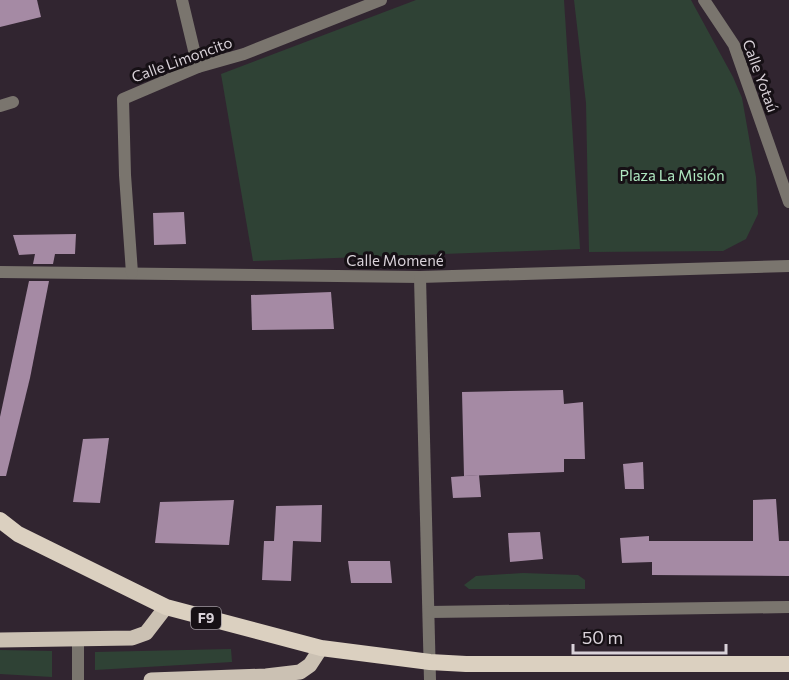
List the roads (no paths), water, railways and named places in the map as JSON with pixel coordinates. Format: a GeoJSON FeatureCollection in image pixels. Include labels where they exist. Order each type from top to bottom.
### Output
{"type":"FeatureCollection","features":[{"type":"Feature","properties":{"kind":"highway","name":"F9"},"geometry":{"type":"LineString","coordinates":[[0,520],[18,534],[166,607],[321,648],[430,662],[789,664]]}},
{"type":"Feature","properties":{"kind":"main road"},"geometry":{"type":"LineString","coordinates":[[0,640],[132,639],[146,633],[166,607]]}},
{"type":"Feature","properties":{"kind":"main road"},"geometry":{"type":"LineString","coordinates":[[151,680],[266,676],[300,672],[310,665],[321,648]]}},
{"type":"Feature","properties":{"kind":"street"},"geometry":{"type":"LineString","coordinates":[[182,0],[198,67]]}},
{"type":"Feature","properties":{"kind":"street","name":"Calle Limoncito"},"geometry":{"type":"LineString","coordinates":[[132,273],[125,175],[123,99],[198,67],[244,54],[381,0]]}},
{"type":"Feature","properties":{"kind":"street","name":"Calle Yotaú"},"geometry":{"type":"LineString","coordinates":[[704,0],[734,45],[789,202]]}},
{"type":"Feature","properties":{"kind":"street"},"geometry":{"type":"LineString","coordinates":[[0,106],[13,102]]}},
{"type":"Feature","properties":{"kind":"street","name":"Calle Momené"},"geometry":{"type":"LineString","coordinates":[[0,272],[420,277],[789,266]]}},
{"type":"Feature","properties":{"kind":"street"},"geometry":{"type":"LineString","coordinates":[[420,277],[430,680]]}},
{"type":"Feature","properties":{"kind":"street"},"geometry":{"type":"LineString","coordinates":[[429,612],[789,607]]}},
{"type":"Feature","properties":{"kind":"street"},"geometry":{"type":"LineString","coordinates":[[78,640],[78,680]]}},
{"type":"Feature","properties":{"kind":"park label","name":"Plaza La Misión"},"geometry":{"type":"Point","coordinates":[672,176]}}]}
